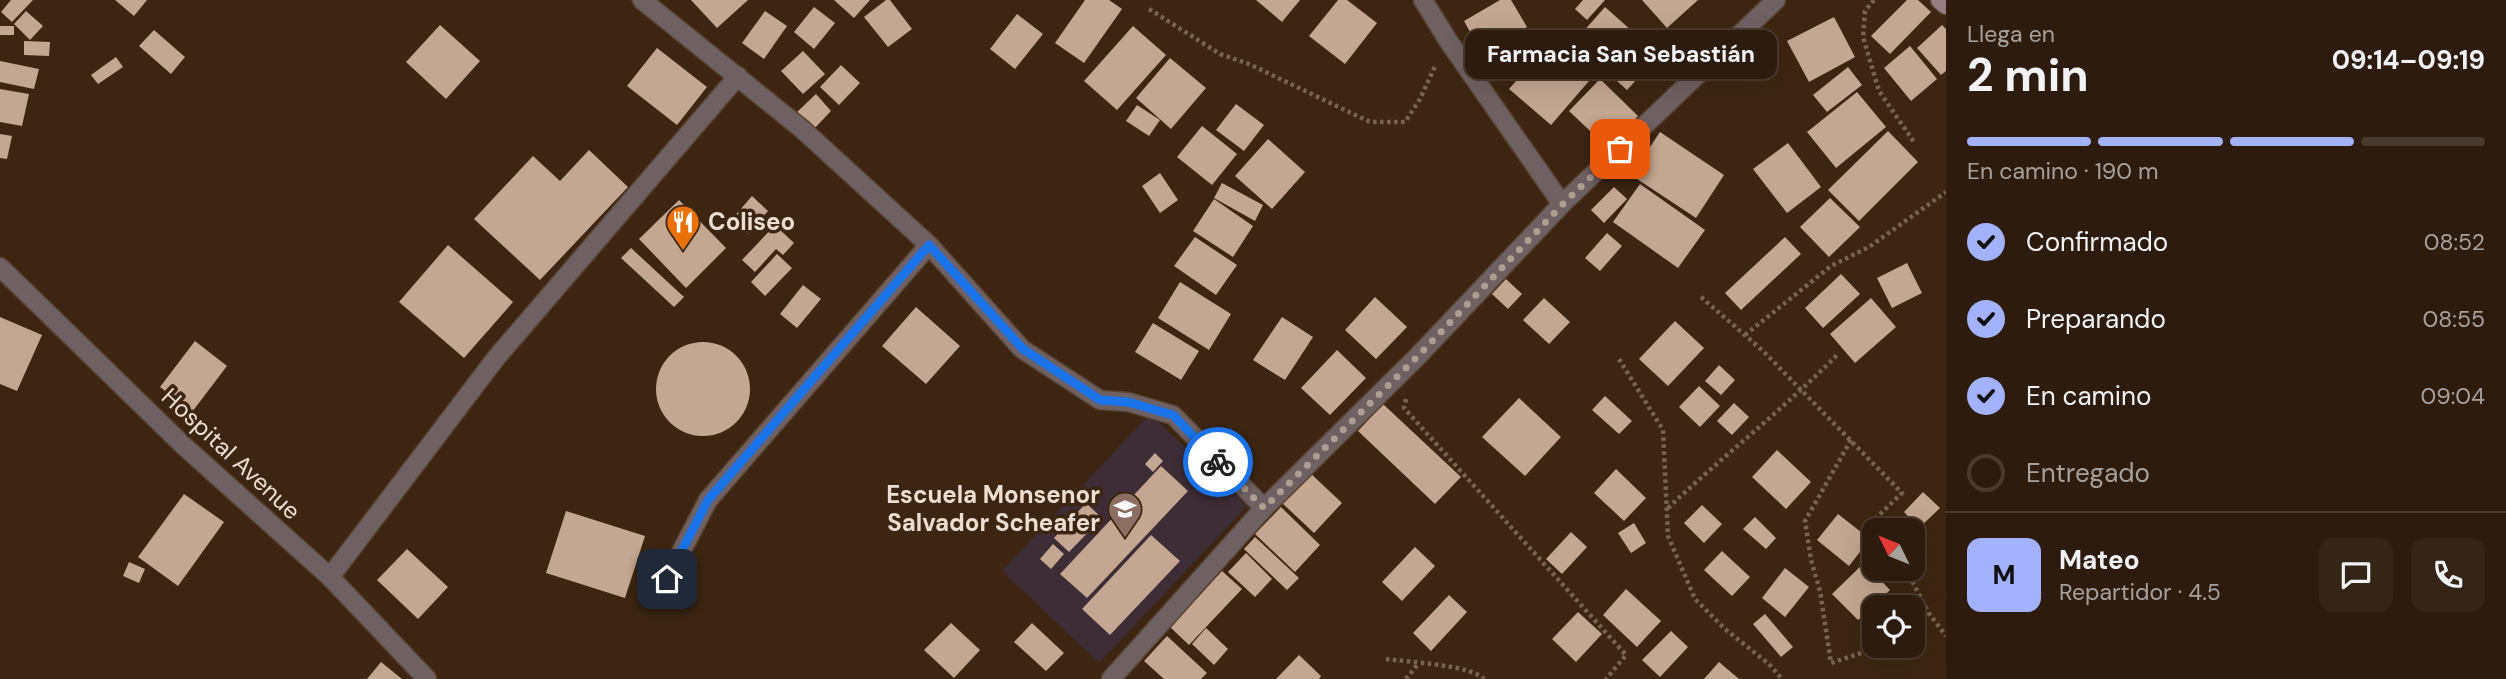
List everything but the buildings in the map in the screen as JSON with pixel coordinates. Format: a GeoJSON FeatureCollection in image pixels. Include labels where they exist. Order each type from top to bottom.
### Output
{"type":"FeatureCollection","features":[{"type":"Feature","properties":{"kind":"street"},"geometry":{"type":"LineString","coordinates":[[642,0],[802,129],[929,245],[1023,349],[1100,400],[1128,402],[1173,415],[1264,508]]}},
{"type":"Feature","properties":{"kind":"street"},"geometry":{"type":"LineString","coordinates":[[1423,0],[1562,205]]}},
{"type":"Feature","properties":{"kind":"street"},"geometry":{"type":"LineString","coordinates":[[1111,679],[1264,508],[1417,357],[1562,205],[1776,0]]}},
{"type":"Feature","properties":{"kind":"street"},"geometry":{"type":"LineString","coordinates":[[1940,0],[1946,5]]}},
{"type":"Feature","properties":{"kind":"street"},"geometry":{"type":"LineString","coordinates":[[330,577],[496,358],[738,76]]}},
{"type":"Feature","properties":{"kind":"street"},"geometry":{"type":"LineString","coordinates":[[667,579],[708,500],[929,245]]}},
{"type":"Feature","properties":{"kind":"street","name":"Hospital Avenue"},"geometry":{"type":"LineString","coordinates":[[0,267],[184,446],[330,577],[427,679]]}},
{"type":"Feature","properties":{"kind":"path"},"geometry":{"type":"LineString","coordinates":[[1874,0],[1865,12],[1863,37],[1879,91],[1914,142]]}},
{"type":"Feature","properties":{"kind":"path"},"geometry":{"type":"LineString","coordinates":[[1149,9],[1220,54],[1249,64],[1370,122],[1405,122],[1420,99],[1441,52],[1449,42]]}},
{"type":"Feature","properties":{"kind":"path"},"geometry":{"type":"LineString","coordinates":[[1745,335],[1830,266],[1869,247],[1946,192]]}},
{"type":"Feature","properties":{"kind":"path"},"geometry":{"type":"LineString","coordinates":[[1701,297],[1802,390],[1902,493],[1876,518]]}},
{"type":"Feature","properties":{"kind":"path"},"geometry":{"type":"LineString","coordinates":[[1667,509],[1802,390],[1838,354]]}},
{"type":"Feature","properties":{"kind":"path"},"geometry":{"type":"LineString","coordinates":[[1619,359],[1663,430],[1668,536],[1695,599],[1725,629],[1769,664],[1782,679]]}},
{"type":"Feature","properties":{"kind":"path"},"geometry":{"type":"LineString","coordinates":[[1407,396],[1404,408],[1626,655],[1606,679]]}},
{"type":"Feature","properties":{"kind":"path"},"geometry":{"type":"LineString","coordinates":[[1851,440],[1805,521],[1811,560],[1820,591],[1831,663],[1862,653]]}},
{"type":"Feature","properties":{"kind":"path"},"geometry":{"type":"LineString","coordinates":[[1912,581],[1928,612],[1946,636]]}},
{"type":"Feature","properties":{"kind":"path"},"geometry":{"type":"LineString","coordinates":[[1386,659],[1457,668],[1481,675],[1484,679]]}},
{"type":"Feature","properties":{"kind":"path"},"geometry":{"type":"LineString","coordinates":[[1406,679],[1418,664]]}},
{"type":"Feature","properties":{"kind":"shaded area","name":"Escuela Monsenor Salvador Scheafer"},"geometry":{"type":"Polygon","coordinates":[[[1150,414],[1247,506],[1099,663],[1002,571],[1150,414]]]}},
{"type":"Feature","properties":{"kind":"way so far"},"geometry":{"type":"LineString","coordinates":[[1218,462],[1264,508],[1417,357],[1562,205],[1620,149]]}},
{"type":"Feature","properties":{"kind":"place","name":"Farmacia San Sebastián"},"geometry":{"type":"Point","coordinates":[1620,149]}},
{"type":"Feature","properties":{"kind":"place","name":"Coliseo"},"geometry":{"type":"Point","coordinates":[683,252]}},
{"type":"Feature","properties":{"kind":"place","name":"Escuela Monsenor Salvador Scheafer"},"geometry":{"type":"Point","coordinates":[1125,539]}},
{"type":"Feature","properties":{"kind":"route"},"geometry":{"type":"LineString","coordinates":[[667,579],[708,500],[929,245],[1023,349],[1100,400],[1128,402],[1173,415],[1218,462]]}}]}
